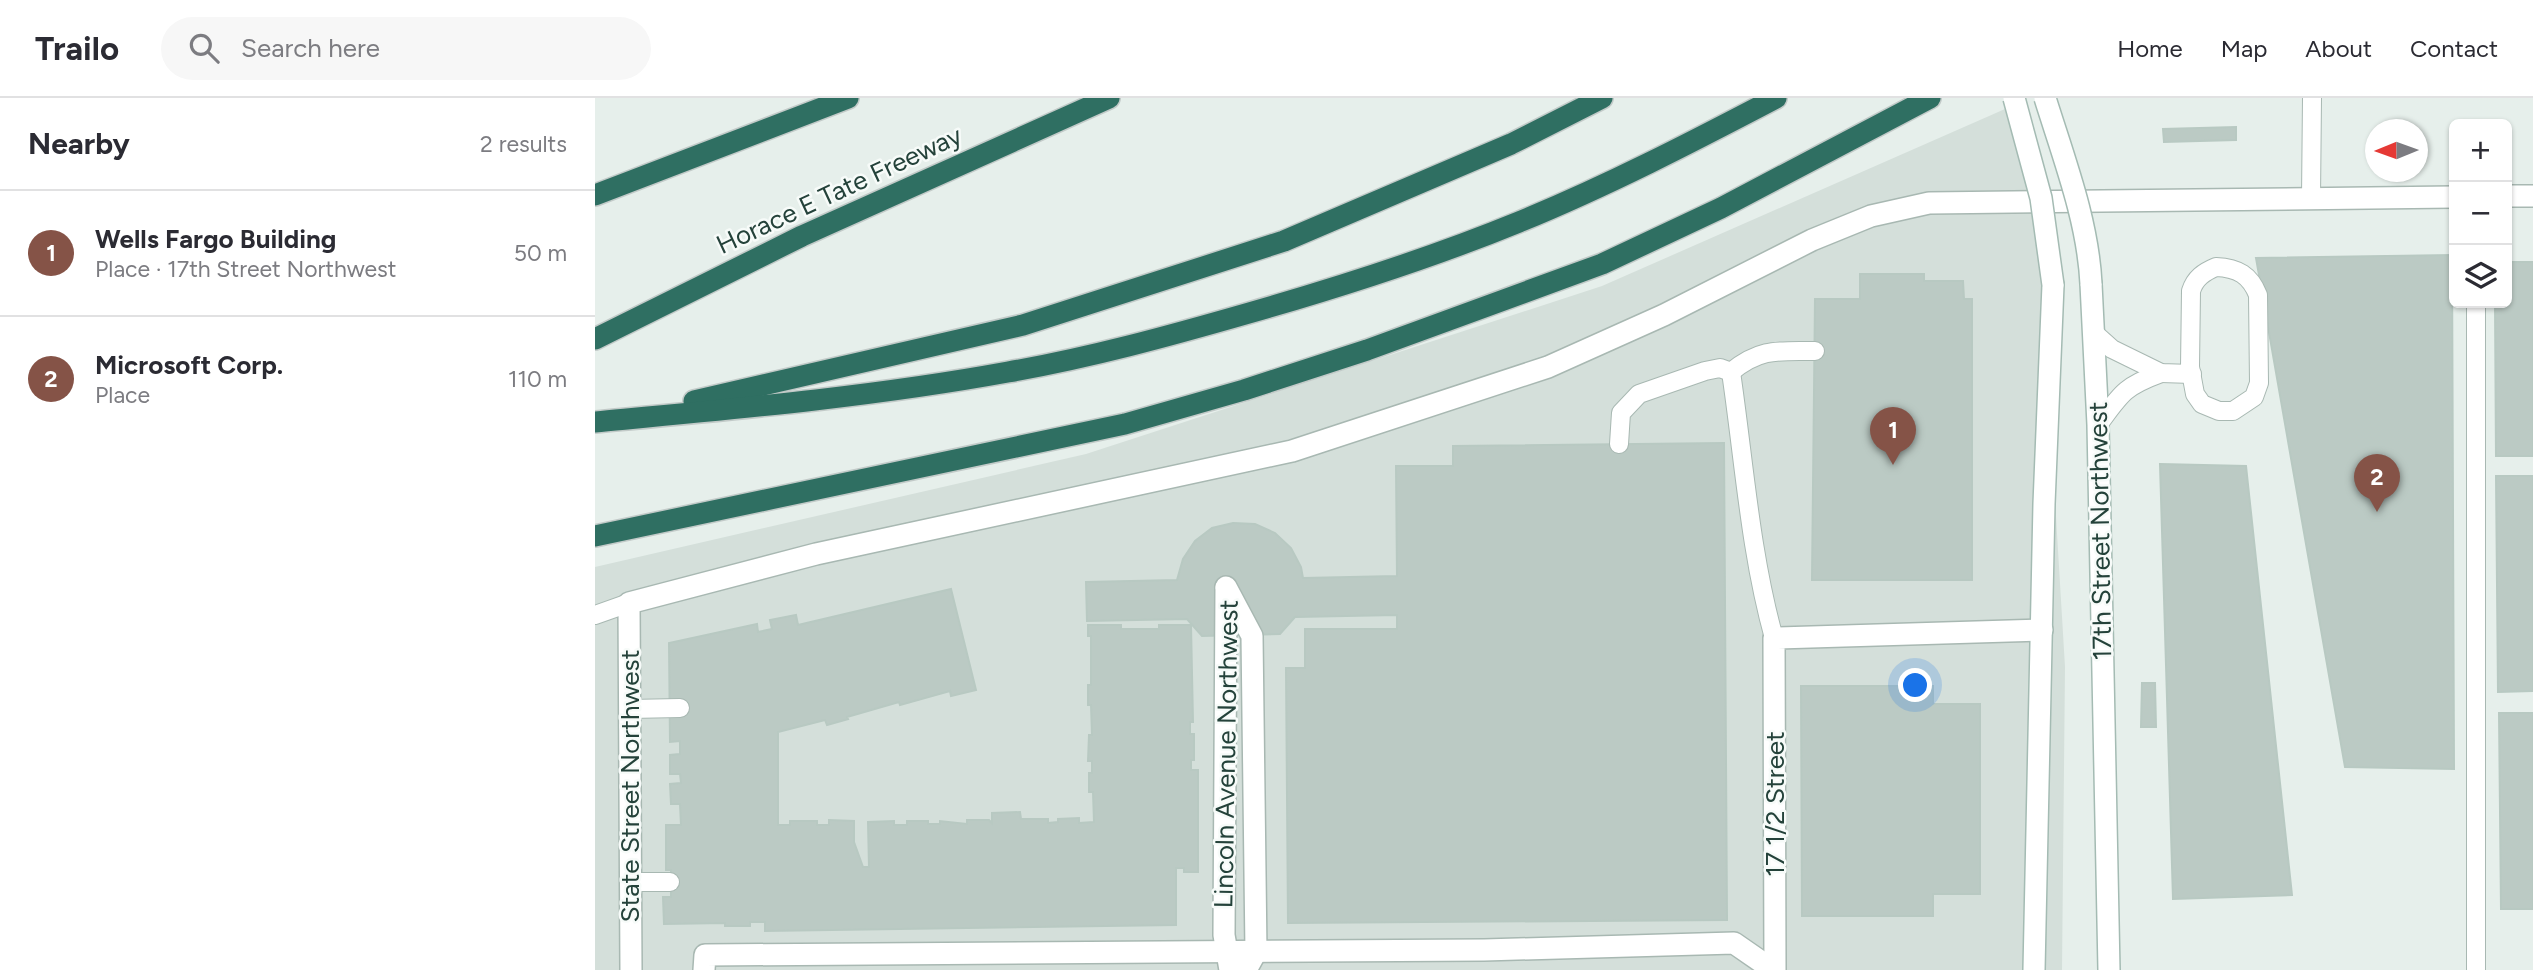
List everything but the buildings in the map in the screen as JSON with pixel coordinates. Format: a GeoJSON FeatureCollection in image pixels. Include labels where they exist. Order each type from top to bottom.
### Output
{"type":"FeatureCollection","features":[{"type":"Feature","properties":{"kind":"highway"},"geometry":{"type":"LineString","coordinates":[[595,195],[848,98]]}},
{"type":"Feature","properties":{"kind":"highway","name":"Horace E Tate Freeway"},"geometry":{"type":"LineString","coordinates":[[595,339],[802,236],[1109,98]]}},
{"type":"Feature","properties":{"kind":"highway"},"geometry":{"type":"LineString","coordinates":[[599,422],[1023,325],[1284,241],[1511,144],[1602,98]]}},
{"type":"Feature","properties":{"kind":"highway"},"geometry":{"type":"LineString","coordinates":[[599,422],[885,392],[1009,372],[1136,345],[1334,288],[1465,244],[1669,154],[1776,98]]}},
{"type":"Feature","properties":{"kind":"highway"},"geometry":{"type":"LineString","coordinates":[[595,536],[1125,424],[1244,390],[1367,350],[1602,264],[1721,208],[1930,98]]}},
{"type":"Feature","properties":{"kind":"street","name":"17th Street Northwest"},"geometry":{"type":"LineString","coordinates":[[2014,98],[2042,198],[2053,285],[2044,504],[2034,970]]}},
{"type":"Feature","properties":{"kind":"street","name":"17th Street Northwest"},"geometry":{"type":"LineString","coordinates":[[2045,98],[2090,256],[2098,425],[2109,970]]}},
{"type":"Feature","properties":{"kind":"street"},"geometry":{"type":"LineString","coordinates":[[2512,196],[2533,196]]}},
{"type":"Feature","properties":{"kind":"street"},"geometry":{"type":"LineString","coordinates":[[629,603],[816,554],[1292,451],[1548,367],[1664,316],[1812,240],[1871,216],[1929,203],[2449,197]]}},
{"type":"Feature","properties":{"kind":"street","name":"Lincoln Avenue Northwest"},"geometry":{"type":"LineString","coordinates":[[1229,961],[1224,935],[1226,587],[1252,636],[1251,961]]}},
{"type":"Feature","properties":{"kind":"street","name":"State Street Northwest"},"geometry":{"type":"LineString","coordinates":[[629,603],[631,970]]}},
{"type":"Feature","properties":{"kind":"street"},"geometry":{"type":"LineString","coordinates":[[1774,638],[2042,631]]}},
{"type":"Feature","properties":{"kind":"street","name":"17 1/2 Street"},"geometry":{"type":"LineString","coordinates":[[1774,638],[1774,970]]}},
{"type":"Feature","properties":{"kind":"street"},"geometry":{"type":"LineString","coordinates":[[704,970],[705,955],[1003,962],[1484,960],[1734,943],[1774,970]]}},
{"type":"Feature","properties":{"kind":"lane"},"geometry":{"type":"LineString","coordinates":[[2311,198],[2312,98]]}},
{"type":"Feature","properties":{"kind":"lane"},"geometry":{"type":"LineString","coordinates":[[2216,267],[2238,270],[2253,284],[2258,295],[2259,383],[2254,397],[2233,411],[2211,409],[2202,404],[2195,394],[2192,374],[2191,291],[2194,282],[2204,272],[2216,267]]}},
{"type":"Feature","properties":{"kind":"lane"},"geometry":{"type":"LineString","coordinates":[[2476,308],[2476,970]]}},
{"type":"Feature","properties":{"kind":"lane"},"geometry":{"type":"LineString","coordinates":[[2093,332],[2112,349],[2161,373]]}},
{"type":"Feature","properties":{"kind":"lane"},"geometry":{"type":"LineString","coordinates":[[1731,372],[1747,358],[1768,352],[1815,351]]}},
{"type":"Feature","properties":{"kind":"lane"},"geometry":{"type":"LineString","coordinates":[[1619,444],[1621,413],[1639,394],[1705,371],[1720,368],[1731,372]]}},
{"type":"Feature","properties":{"kind":"lane"},"geometry":{"type":"LineString","coordinates":[[1731,372],[1753,534],[1766,611],[1774,638]]}},
{"type":"Feature","properties":{"kind":"lane"},"geometry":{"type":"LineString","coordinates":[[2098,425],[2120,395],[2132,384],[2161,373],[2192,374]]}},
{"type":"Feature","properties":{"kind":"lane"},"geometry":{"type":"LineString","coordinates":[[595,615],[629,603]]}},
{"type":"Feature","properties":{"kind":"lane"},"geometry":{"type":"LineString","coordinates":[[630,709],[680,708]]}},
{"type":"Feature","properties":{"kind":"lane"},"geometry":{"type":"LineString","coordinates":[[630,882],[670,882]]}},
{"type":"Feature","properties":{"kind":"shaded area"},"geometry":{"type":"Polygon","coordinates":[[[2005,109],[2037,199],[2065,667],[2062,970],[595,970],[595,567],[1086,454],[1602,286],[2005,109]]]}},
{"type":"Feature","properties":{"kind":"place","name":"Wells Fargo Building"},"geometry":{"type":"Point","coordinates":[1893,465]}},
{"type":"Feature","properties":{"kind":"place","name":"Microsoft Corp."},"geometry":{"type":"Point","coordinates":[2377,512]}}]}
